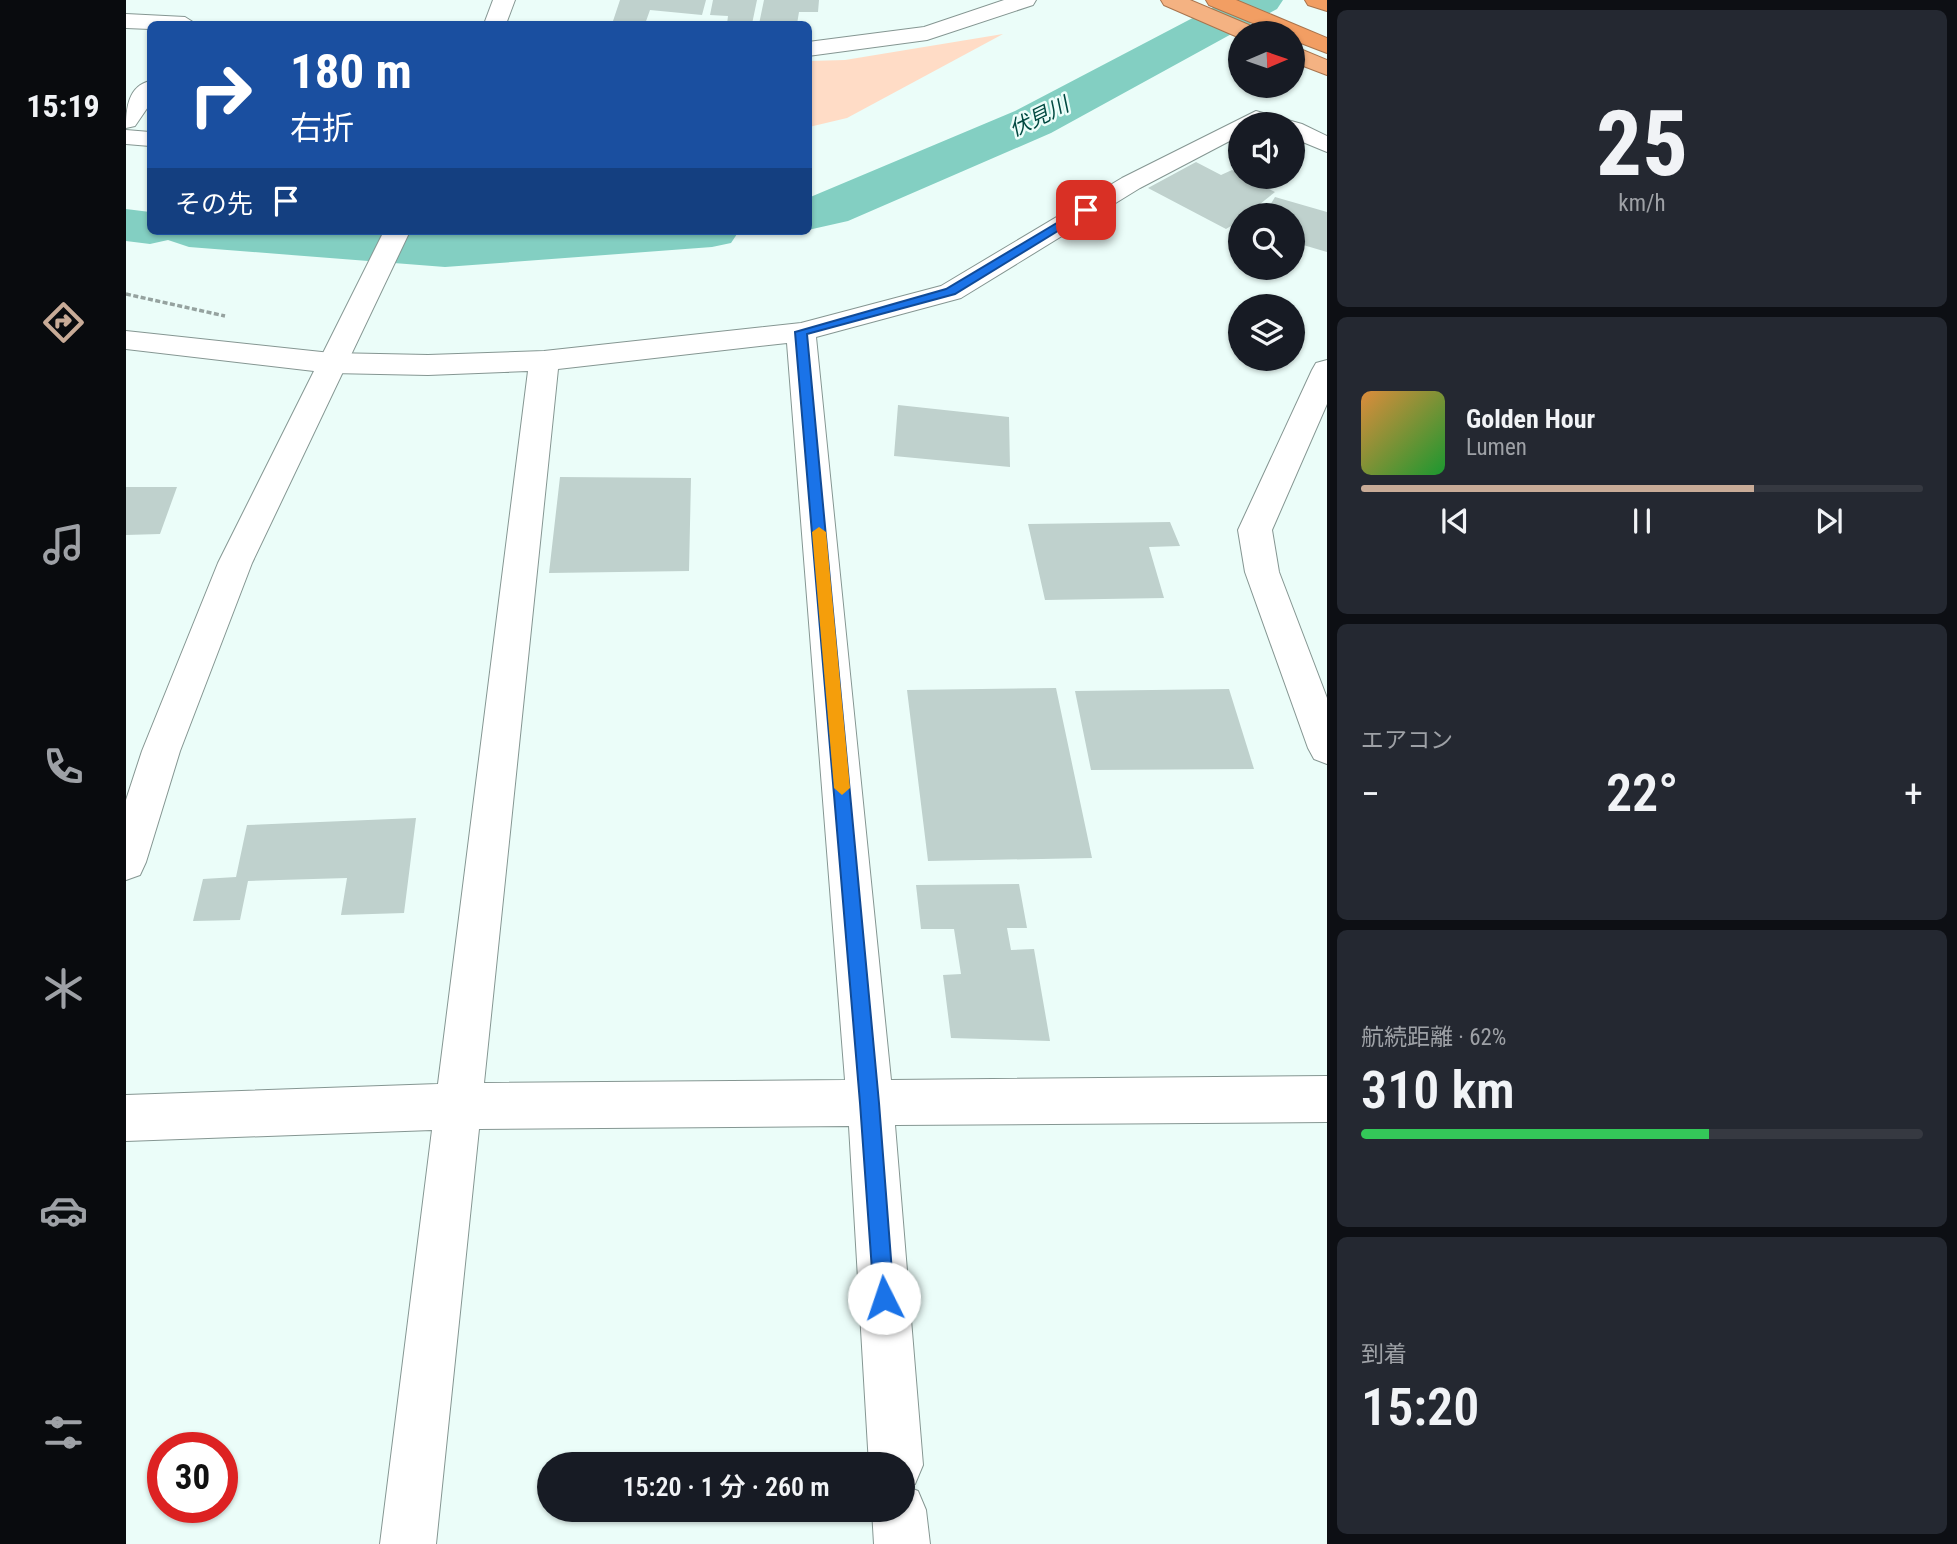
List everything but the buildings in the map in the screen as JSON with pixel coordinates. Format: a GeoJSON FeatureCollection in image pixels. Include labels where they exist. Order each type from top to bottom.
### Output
{"type":"FeatureCollection","features":[{"type":"Feature","properties":{"kind":"highway"},"geometry":{"type":"LineString","coordinates":[[1172,0],[1228,24]]}},
{"type":"Feature","properties":{"kind":"highway"},"geometry":{"type":"LineString","coordinates":[[1217,0],[1327,46]]}},
{"type":"Feature","properties":{"kind":"highway"},"geometry":{"type":"LineString","coordinates":[[1262,0],[1327,27]]}},
{"type":"Feature","properties":{"kind":"highway"},"geometry":{"type":"LineString","coordinates":[[1316,0],[1327,4]]}},
{"type":"Feature","properties":{"kind":"highway"},"geometry":{"type":"LineString","coordinates":[[1306,59],[1327,68]]}},
{"type":"Feature","properties":{"kind":"street"},"geometry":{"type":"LineString","coordinates":[[496,21],[504,0]]}},
{"type":"Feature","properties":{"kind":"street"},"geometry":{"type":"LineString","coordinates":[[812,48],[927,33],[1025,0]]}},
{"type":"Feature","properties":{"kind":"street"},"geometry":{"type":"LineString","coordinates":[[812,33],[846,29],[914,12]]}},
{"type":"Feature","properties":{"kind":"street"},"geometry":{"type":"LineString","coordinates":[[126,21],[147,22]]}},
{"type":"Feature","properties":{"kind":"street"},"geometry":{"type":"LineString","coordinates":[[126,121],[147,92]]}},
{"type":"Feature","properties":{"kind":"street"},"geometry":{"type":"LineString","coordinates":[[126,340],[331,363],[428,365],[544,361],[801,332],[951,292],[1131,183],[1228,132]]}},
{"type":"Feature","properties":{"kind":"street"},"geometry":{"type":"LineString","coordinates":[[1305,135],[1327,145]]}},
{"type":"Feature","properties":{"kind":"street"},"geometry":{"type":"LineString","coordinates":[[126,137],[147,139]]}},
{"type":"Feature","properties":{"kind":"street"},"geometry":{"type":"LineString","coordinates":[[126,862],[161,751],[235,563],[351,320],[395,235]]}},
{"type":"Feature","properties":{"kind":"street"},"geometry":{"type":"LineString","coordinates":[[801,332],[870,1103],[895,1452]]}},
{"type":"Feature","properties":{"kind":"street"},"geometry":{"type":"LineString","coordinates":[[408,1544],[544,361]]}},
{"type":"Feature","properties":{"kind":"street"},"geometry":{"type":"LineString","coordinates":[[1327,370],[1255,530],[1262,572],[1327,748]]}},
{"type":"Feature","properties":{"kind":"street"},"geometry":{"type":"LineString","coordinates":[[126,1118],[460,1106],[1327,1099]]}},
{"type":"Feature","properties":{"kind":"street"},"geometry":{"type":"LineString","coordinates":[[900,1522],[902,1544]]}},
{"type":"Feature","properties":{"kind":"shaded area"},"geometry":{"type":"Polygon","coordinates":[[[1003,34],[847,118],[812,126],[812,61],[845,60],[1003,34]]]}},
{"type":"Feature","properties":{"kind":"waterway","name":"伏見川"},"geometry":{"type":"LineString","coordinates":[[812,213],[829,210],[1033,122],[1261,0]]}},
{"type":"Feature","properties":{"kind":"waterway","name":"伏見川"},"geometry":{"type":"LineString","coordinates":[[126,225],[147,228]]}},
{"type":"Feature","properties":{"kind":"waterway","name":"伏見川"},"geometry":{"type":"LineString","coordinates":[[243,235],[445,250],[656,235]]}},
{"type":"Feature","properties":{"kind":"slow traffic"},"geometry":{"type":"LineString","coordinates":[[819,532],[842,788]]}},
{"type":"Feature","properties":{"kind":"route"},"geometry":{"type":"LineString","coordinates":[[884,1298],[870,1103],[801,332],[951,292],[1086,210]]}}]}
